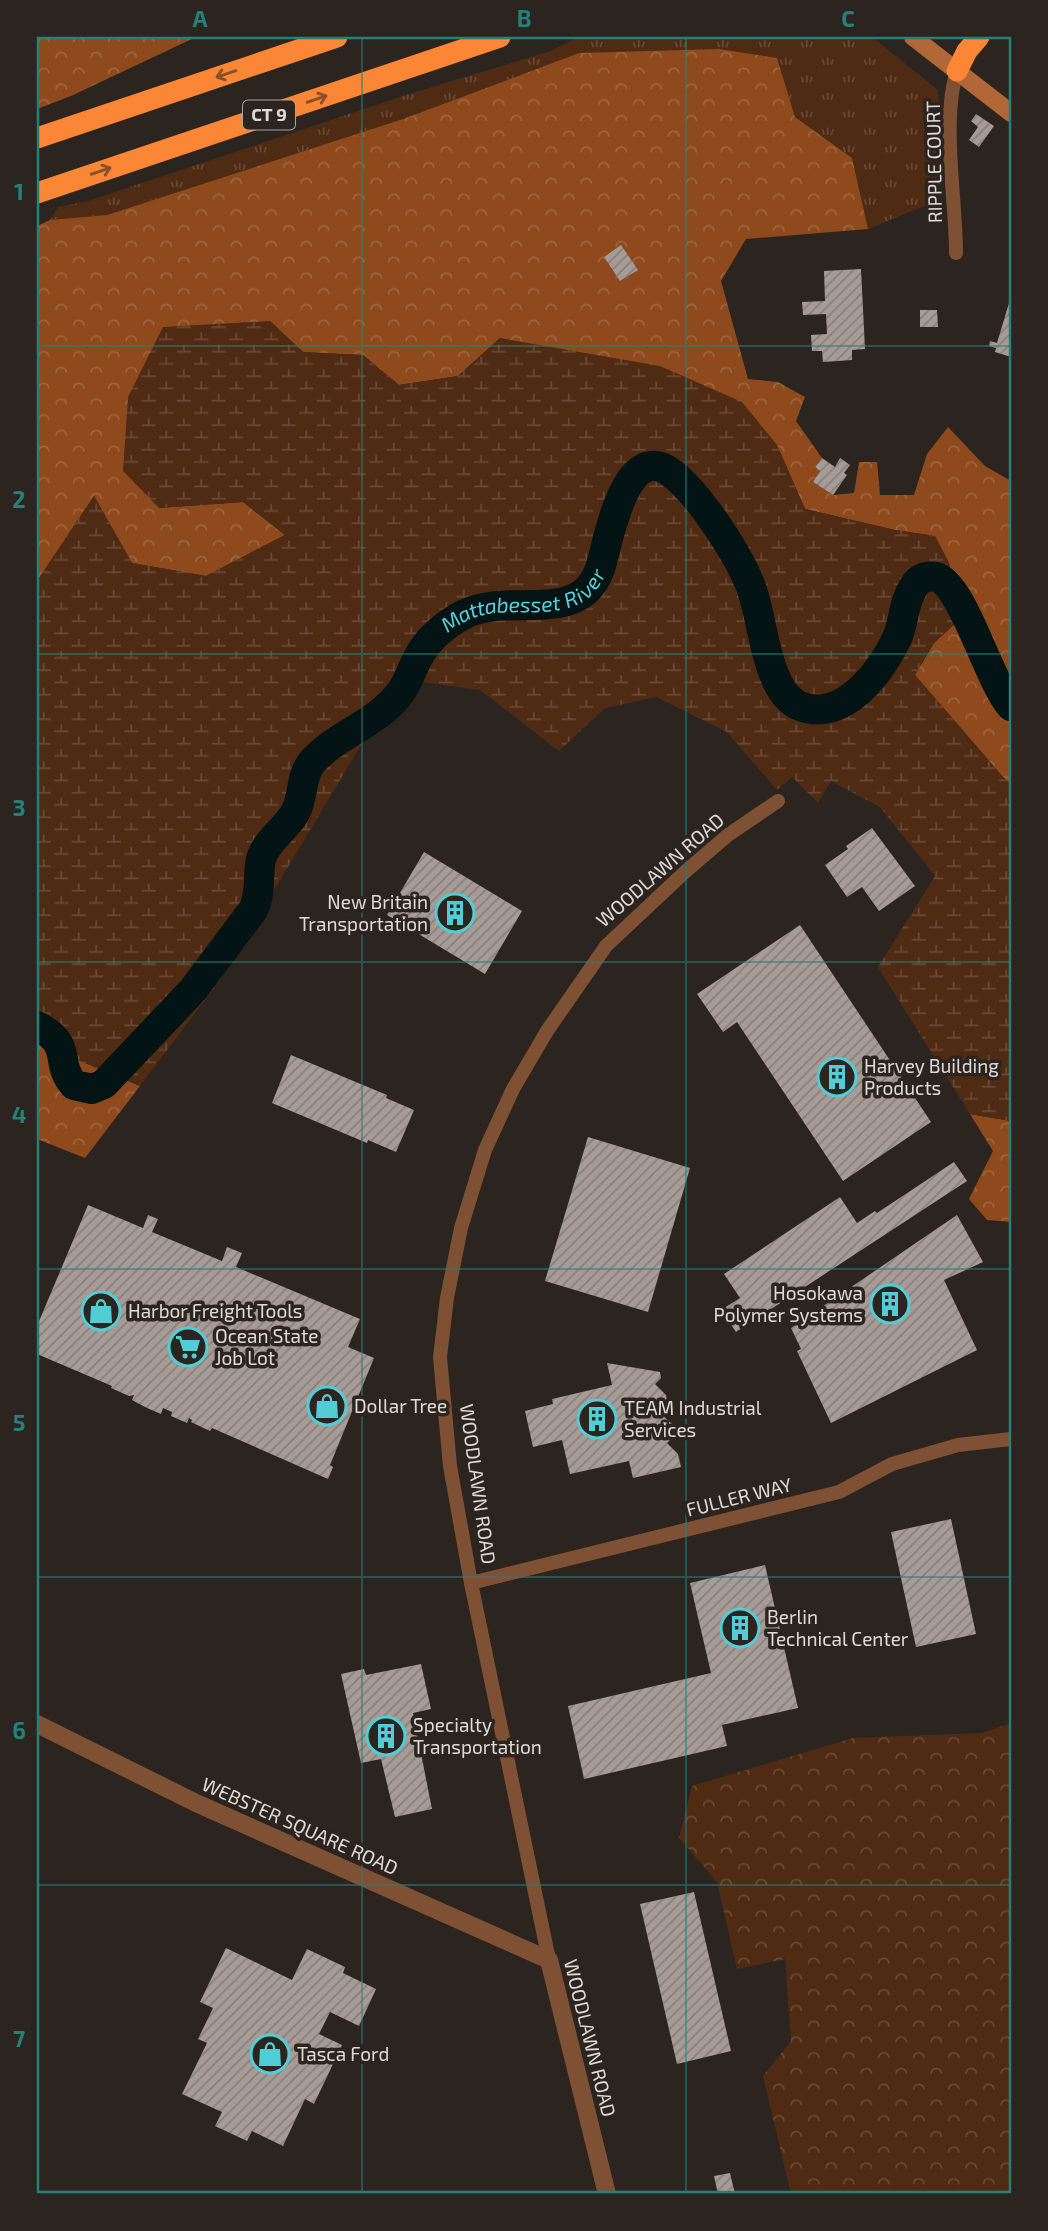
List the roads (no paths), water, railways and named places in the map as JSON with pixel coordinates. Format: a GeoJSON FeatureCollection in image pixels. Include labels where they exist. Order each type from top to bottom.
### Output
{"type":"FeatureCollection","features":[{"type":"Feature","properties":{"kind":"highway"},"geometry":{"type":"LineString","coordinates":[[37,138],[337,37]]}},
{"type":"Feature","properties":{"kind":"highway","name":"CT 9"},"geometry":{"type":"LineString","coordinates":[[37,193],[500,37]]}},
{"type":"Feature","properties":{"kind":"highway"},"geometry":{"type":"LineString","coordinates":[[957,71],[967,51],[979,37]]}},
{"type":"Feature","properties":{"kind":"main road"},"geometry":{"type":"LineString","coordinates":[[913,37],[1011,113]]}},
{"type":"Feature","properties":{"kind":"street","name":"RIPPLE COURT"},"geometry":{"type":"LineString","coordinates":[[956,253],[950,116],[957,71]]}},
{"type":"Feature","properties":{"kind":"street","name":"WOODLAWN ROAD"},"geometry":{"type":"LineString","coordinates":[[607,2194],[549,1960],[471,1583],[450,1466],[440,1357],[447,1298],[461,1228],[485,1150],[513,1089],[533,1054],[606,946],[728,835],[778,801]]}},
{"type":"Feature","properties":{"kind":"street","name":"FULLER WAY"},"geometry":{"type":"LineString","coordinates":[[471,1583],[839,1492],[892,1464],[958,1445],[1011,1439]]}},
{"type":"Feature","properties":{"kind":"street","name":"WEBSTER SQUARE ROAD"},"geometry":{"type":"LineString","coordinates":[[37,1724],[196,1803],[549,1960]]}},
{"type":"Feature","properties":{"kind":"waterway","name":"Mattabesset River"},"geometry":{"type":"LineString","coordinates":[[37,1026],[56,1040],[68,1076],[74,1085],[92,1089],[104,1084],[193,990],[253,910],[261,859],[296,811],[312,762],[322,752],[391,704],[403,689],[427,644],[438,632],[458,618],[496,606],[560,603],[574,599],[586,591],[600,569],[622,497],[631,480],[643,469],[657,466],[674,475],[695,496],[716,525],[749,582],[772,669],[779,685],[788,698],[800,706],[816,710],[831,707],[846,701],[872,678],[898,636],[914,586],[929,576],[946,584],[956,597],[994,677],[1011,706]]}},
{"type":"Feature","properties":{"kind":"place","name":"New Britain Transportation"},"geometry":{"type":"Point","coordinates":[455,913]}},
{"type":"Feature","properties":{"kind":"place","name":"Harvey Building Products"},"geometry":{"type":"Point","coordinates":[837,1077]}},
{"type":"Feature","properties":{"kind":"place","name":"Hosokawa Polymer Systems"},"geometry":{"type":"Point","coordinates":[890,1304]}},
{"type":"Feature","properties":{"kind":"place","name":"Harbor Freight Tools"},"geometry":{"type":"Point","coordinates":[101,1311]}},
{"type":"Feature","properties":{"kind":"place","name":"Ocean State Job Lot"},"geometry":{"type":"Point","coordinates":[188,1347]}},
{"type":"Feature","properties":{"kind":"place","name":"Dollar Tree"},"geometry":{"type":"Point","coordinates":[327,1406]}},
{"type":"Feature","properties":{"kind":"place","name":"TEAM Industrial Services"},"geometry":{"type":"Point","coordinates":[597,1419]}},
{"type":"Feature","properties":{"kind":"place","name":"Berlin Technical Center"},"geometry":{"type":"Point","coordinates":[740,1628]}},
{"type":"Feature","properties":{"kind":"place","name":"Specialty Transportation"},"geometry":{"type":"Point","coordinates":[386,1736]}},
{"type":"Feature","properties":{"kind":"place","name":"Tasca Ford"},"geometry":{"type":"Point","coordinates":[270,2054]}}]}
